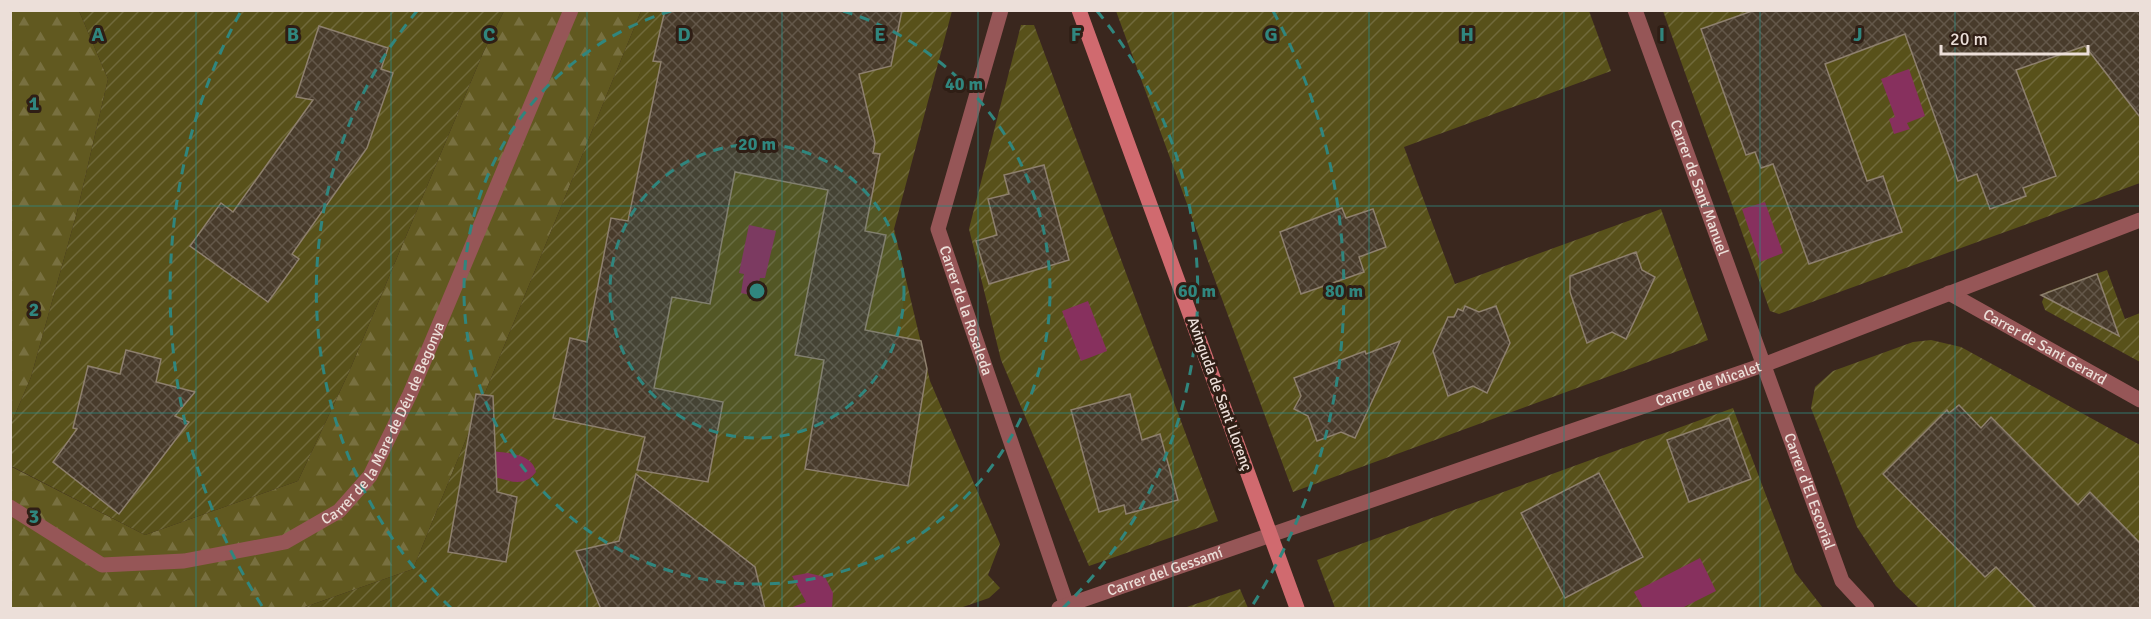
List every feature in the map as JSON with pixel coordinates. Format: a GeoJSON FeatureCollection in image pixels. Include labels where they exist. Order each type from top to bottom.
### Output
{"type":"FeatureCollection","features":[{"type":"Feature","properties":{"kind":"street","name":"Carrer de la Mare de Déu de Begonya"},"geometry":{"type":"LineString","coordinates":[[10,507],[102,565],[184,561],[285,542],[339,511],[370,476],[410,394],[571,10]]}},
{"type":"Feature","properties":{"kind":"street","name":"Carrer de la Rosaleda"},"geometry":{"type":"LineString","coordinates":[[1002,10],[938,229],[1063,607]]}},
{"type":"Feature","properties":{"kind":"street","name":"Avinguda de Sant Llorenç"},"geometry":{"type":"LineString","coordinates":[[1079,10],[1297,609]]}},
{"type":"Feature","properties":{"kind":"street","name":"Carrer de Sant Manuel"},"geometry":{"type":"LineString","coordinates":[[1635,10],[1766,364]]}},
{"type":"Feature","properties":{"kind":"street","name":"Carrer de Micalet"},"geometry":{"type":"LineString","coordinates":[[1271,534],[1766,364],[2140,220]]}},
{"type":"Feature","properties":{"kind":"street","name":"Carrer de Sant Gerard"},"geometry":{"type":"LineString","coordinates":[[1948,293],[2140,400]]}},
{"type":"Feature","properties":{"kind":"street","name":"Carrer d'El Escorial"},"geometry":{"type":"LineString","coordinates":[[1766,364],[1842,581],[1867,609]]}},
{"type":"Feature","properties":{"kind":"street","name":"Carrer del Gessamí"},"geometry":{"type":"LineString","coordinates":[[1063,607],[1271,534]]}},
{"type":"Feature","properties":{"kind":"green space"},"geometry":{"type":"Polygon","coordinates":[[[11,11],[79,11],[108,79],[77,212],[31,377],[11,424],[11,11]]]}},
{"type":"Feature","properties":{"kind":"green space"},"geometry":{"type":"Polygon","coordinates":[[[504,11],[641,11],[413,569],[302,608],[11,608],[10,466],[145,535],[298,481],[349,372],[483,53],[504,11]]]}},
{"type":"Feature","properties":{"kind":"shaded area"},"geometry":{"type":"Polygon","coordinates":[[[79,11],[504,11],[483,53],[349,372],[298,481],[145,535],[11,466],[11,424],[31,377],[77,212],[108,79],[79,11]]]}},
{"type":"Feature","properties":{"kind":"shaded area"},"geometry":{"type":"Polygon","coordinates":[[[641,11],[952,11],[894,229],[930,381],[1000,544],[988,575],[1000,588],[989,598],[960,608],[302,608],[413,569],[641,11]]]}},
{"type":"Feature","properties":{"kind":"shaded area"},"geometry":{"type":"Polygon","coordinates":[[[1116,11],[1589,11],[1611,71],[1404,147],[1455,284],[1661,209],[1708,340],[1293,492],[1116,11]]]}},
{"type":"Feature","properties":{"kind":"shaded area"},"geometry":{"type":"Polygon","coordinates":[[[1663,11],[2140,11],[2140,183],[1779,314],[1770,311],[1663,11]]]}},
{"type":"Feature","properties":{"kind":"shaded area"},"geometry":{"type":"Polygon","coordinates":[[[1021,25],[1034,25],[1218,521],[1089,566],[1001,360],[969,229],[1021,25]]]}},
{"type":"Feature","properties":{"kind":"shaded area"},"geometry":{"type":"Polygon","coordinates":[[[1909,69],[1925,116],[1907,123],[1910,129],[1894,134],[1889,119],[1895,117],[1881,79],[1909,69]]]}},
{"type":"Feature","properties":{"kind":"shaded area"},"geometry":{"type":"Polygon","coordinates":[[[1765,202],[1783,253],[1760,262],[1742,209],[1765,202]]]}},
{"type":"Feature","properties":{"kind":"shaded area"},"geometry":{"type":"Polygon","coordinates":[[[749,225],[776,231],[765,278],[760,278],[755,296],[741,293],[744,274],[739,273],[749,225]]]}},
{"type":"Feature","properties":{"kind":"shaded area"},"geometry":{"type":"Polygon","coordinates":[[[2107,270],[2125,319],[2140,313],[2140,362],[2045,310],[2042,302],[2046,292],[2107,270]]]}},
{"type":"Feature","properties":{"kind":"shaded area"},"geometry":{"type":"Polygon","coordinates":[[[1088,301],[1107,351],[1081,361],[1062,311],[1088,301]]]}},
{"type":"Feature","properties":{"kind":"shaded area"},"geometry":{"type":"Polygon","coordinates":[[[1931,340],[1961,347],[2140,445],[2140,608],[1919,608],[1896,586],[1857,527],[1811,408],[1815,387],[1833,371],[1913,342],[1931,340]]]}},
{"type":"Feature","properties":{"kind":"shaded area"},"geometry":{"type":"Polygon","coordinates":[[[1733,408],[1795,572],[1823,608],[1335,608],[1317,560],[1733,408]]]}},
{"type":"Feature","properties":{"kind":"shaded area"},"geometry":{"type":"Polygon","coordinates":[[[483,450],[522,457],[533,465],[536,472],[521,482],[492,476],[483,450]]]}},
{"type":"Feature","properties":{"kind":"shaded area"},"geometry":{"type":"Polygon","coordinates":[[[1700,558],[1716,591],[1682,608],[1643,608],[1634,592],[1700,558]]]}},
{"type":"Feature","properties":{"kind":"shaded area"},"geometry":{"type":"Polygon","coordinates":[[[808,573],[825,577],[833,593],[832,608],[790,608],[806,602],[792,576],[808,573]]]}},
{"type":"Feature","properties":{"kind":"shaded area"},"geometry":{"type":"Polygon","coordinates":[[[1240,589],[1248,608],[1184,608],[1240,589]]]}},
{"type":"Feature","properties":{"kind":"building"},"geometry":{"type":"Polygon","coordinates":[[[665,10],[902,10],[891,66],[859,74],[875,142],[873,153],[880,154],[865,231],[886,235],[865,330],[921,341],[927,369],[908,486],[805,469],[824,360],[795,355],[828,190],[735,172],[710,304],[672,297],[654,388],[723,402],[708,482],[637,470],[645,437],[553,418],[570,338],[587,342],[611,218],[628,221],[661,62],[653,61],[665,10]]]}},
{"type":"Feature","properties":{"kind":"building"},"geometry":{"type":"Polygon","coordinates":[[[1755,10],[2140,10],[2140,117],[2085,46],[2016,70],[2056,176],[2023,188],[2026,196],[1990,209],[1977,174],[1958,181],[1905,34],[1825,64],[1867,181],[1883,176],[1902,232],[1809,264],[1773,164],[1761,168],[1755,152],[1746,155],[1701,29],[1755,10]]]}},
{"type":"Feature","properties":{"kind":"building"},"geometry":{"type":"Polygon","coordinates":[[[319,26],[388,48],[381,69],[393,73],[367,148],[292,254],[299,259],[268,302],[190,246],[221,203],[233,212],[313,100],[296,97],[319,26]]]}},
{"type":"Feature","properties":{"kind":"building"},"geometry":{"type":"Polygon","coordinates":[[[1044,165],[1069,260],[989,284],[976,241],[997,235],[988,199],[1009,194],[1004,175],[1044,165]]]}},
{"type":"Feature","properties":{"kind":"building"},"geometry":{"type":"Polygon","coordinates":[[[1342,208],[1346,218],[1373,209],[1386,247],[1359,257],[1364,272],[1301,294],[1280,232],[1342,208]]]}},
{"type":"Feature","properties":{"kind":"building"},"geometry":{"type":"Polygon","coordinates":[[[1636,252],[1642,270],[1655,277],[1626,339],[1612,332],[1587,343],[1570,292],[1570,276],[1636,252]]]}},
{"type":"Feature","properties":{"kind":"building"},"geometry":{"type":"Polygon","coordinates":[[[2097,274],[2119,336],[2041,295],[2097,274]]]}},
{"type":"Feature","properties":{"kind":"building"},"geometry":{"type":"Polygon","coordinates":[[[1465,306],[1479,312],[1496,306],[1510,343],[1487,393],[1473,386],[1448,396],[1433,351],[1448,317],[1454,317],[1458,309],[1463,311],[1465,306]]]}},
{"type":"Feature","properties":{"kind":"building"},"geometry":{"type":"Polygon","coordinates":[[[1400,341],[1355,438],[1341,432],[1317,441],[1308,416],[1294,409],[1301,396],[1294,378],[1365,351],[1366,354],[1400,341]]]}},
{"type":"Feature","properties":{"kind":"building"},"geometry":{"type":"Polygon","coordinates":[[[126,350],[161,359],[156,382],[195,392],[175,416],[189,422],[119,514],[53,462],[77,429],[73,428],[88,366],[120,374],[126,350]]]}},
{"type":"Feature","properties":{"kind":"building"},"geometry":{"type":"Polygon","coordinates":[[[476,394],[493,396],[497,492],[517,497],[506,562],[448,552],[476,394]]]}},
{"type":"Feature","properties":{"kind":"building"},"geometry":{"type":"Polygon","coordinates":[[[1130,394],[1142,440],[1160,434],[1178,500],[1126,514],[1124,505],[1099,512],[1071,410],[1130,394]]]}},
{"type":"Feature","properties":{"kind":"building"},"geometry":{"type":"Polygon","coordinates":[[[1959,405],[1981,428],[1991,417],[2078,505],[2090,492],[2140,543],[2140,609],[2037,609],[1996,567],[1985,577],[1883,474],[1947,410],[1949,413],[1959,405]]]}},
{"type":"Feature","properties":{"kind":"building"},"geometry":{"type":"Polygon","coordinates":[[[1729,418],[1751,479],[1689,502],[1667,440],[1729,418]]]}},
{"type":"Feature","properties":{"kind":"building"},"geometry":{"type":"Polygon","coordinates":[[[1599,473],[1643,557],[1565,598],[1521,513],[1599,473]]]}},
{"type":"Feature","properties":{"kind":"building"},"geometry":{"type":"Polygon","coordinates":[[[636,474],[755,567],[765,609],[601,609],[576,551],[619,541],[636,474]]]}}]}
